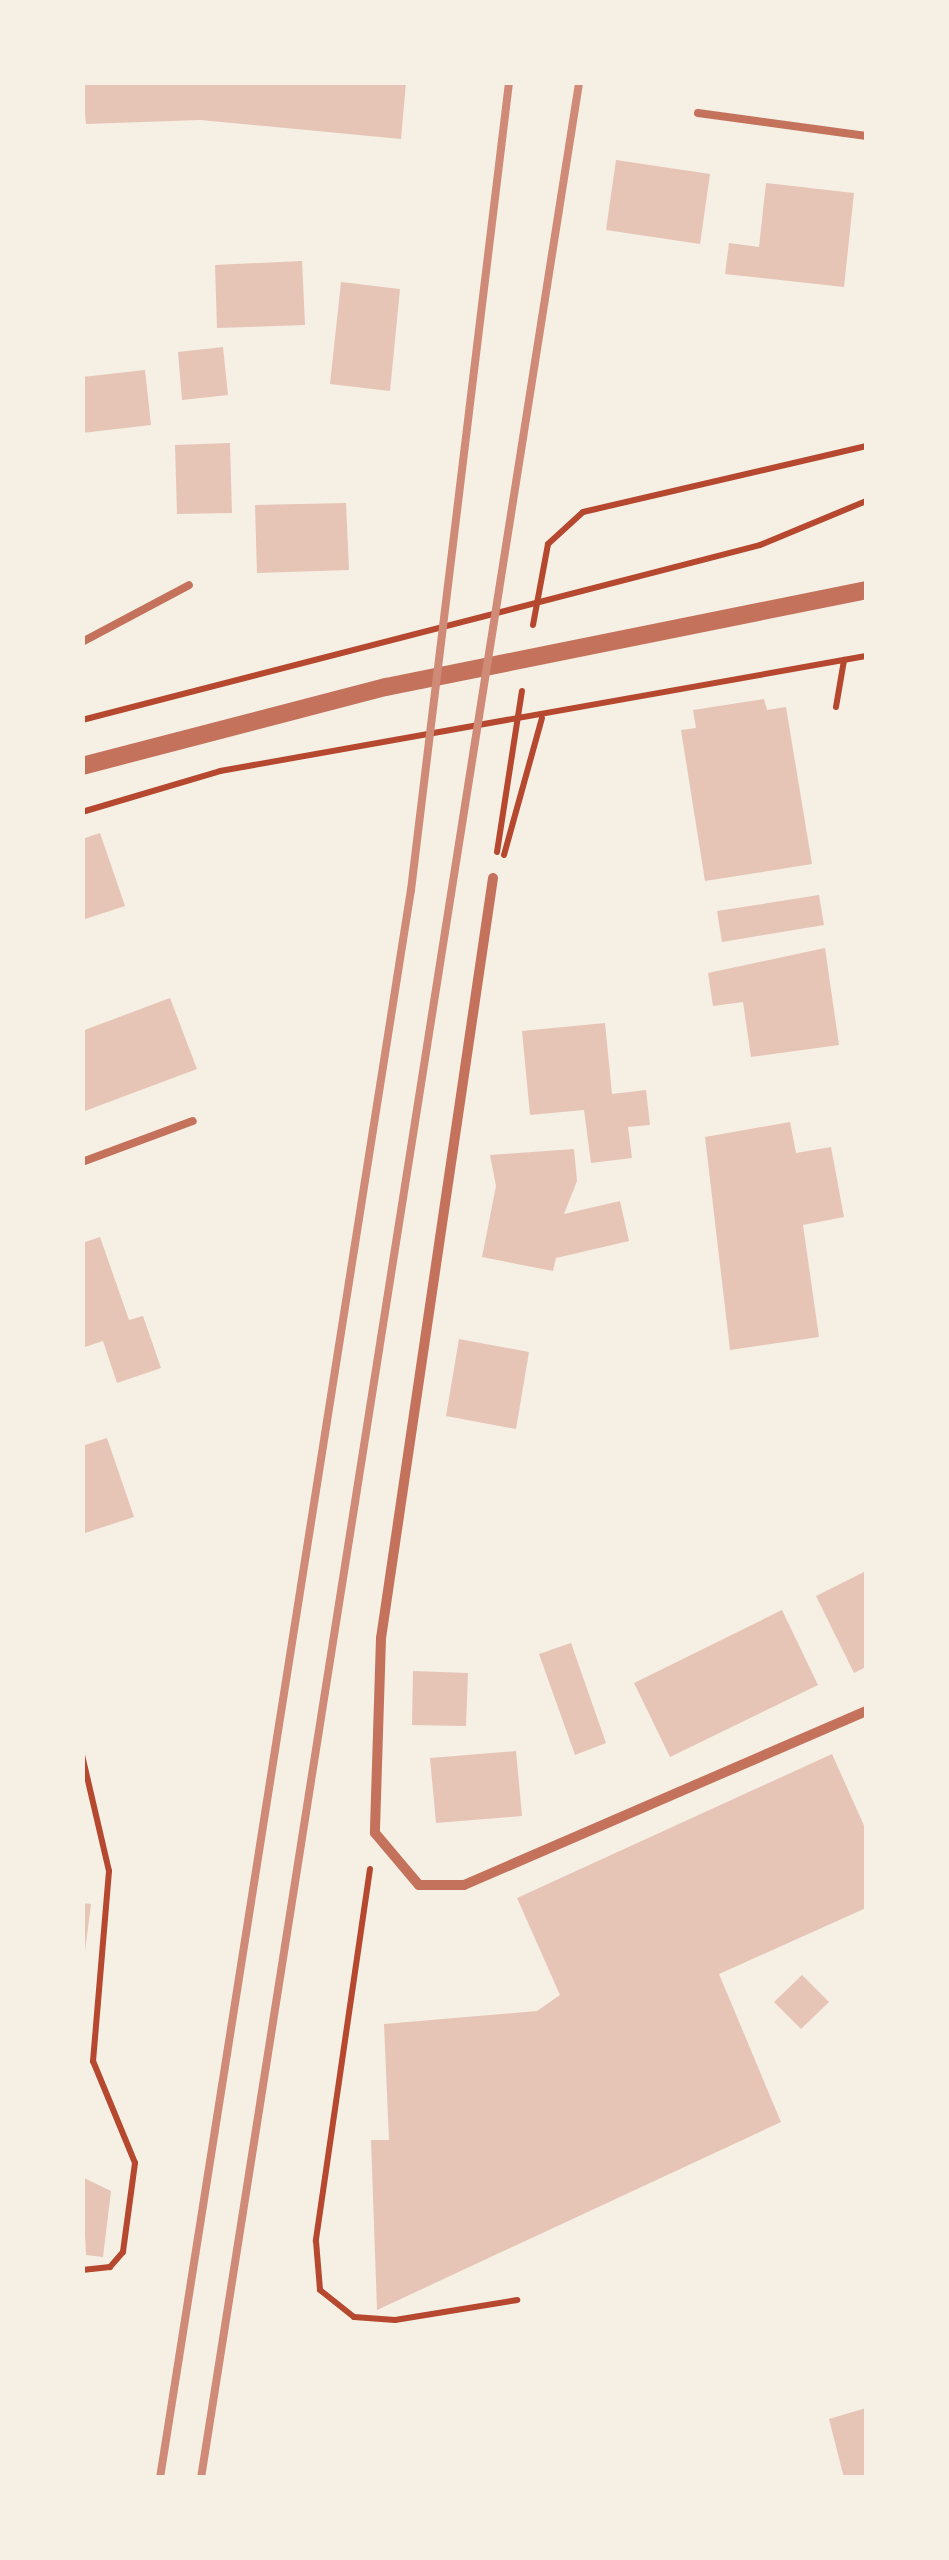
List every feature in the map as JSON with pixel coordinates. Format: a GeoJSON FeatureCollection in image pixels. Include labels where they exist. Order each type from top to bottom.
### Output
{"type":"FeatureCollection","features":[{"type":"Feature","properties":{"kind":"street"},"geometry":{"type":"LineString","coordinates":[[82,766],[386,687],[866,590]]}},
{"type":"Feature","properties":{"kind":"street"},"geometry":{"type":"LineString","coordinates":[[493,878],[381,1638],[375,1833],[420,1885],[464,1885],[866,1711]]}},
{"type":"Feature","properties":{"kind":"lane"},"geometry":{"type":"LineString","coordinates":[[698,113],[866,136]]}},
{"type":"Feature","properties":{"kind":"lane"},"geometry":{"type":"LineString","coordinates":[[82,642],[189,585]]}},
{"type":"Feature","properties":{"kind":"lane"},"geometry":{"type":"LineString","coordinates":[[82,1162],[193,1121]]}},
{"type":"Feature","properties":{"kind":"path"},"geometry":{"type":"LineString","coordinates":[[540,588],[548,544],[583,512],[866,446]]}},
{"type":"Feature","properties":{"kind":"path"},"geometry":{"type":"LineString","coordinates":[[82,720],[760,546],[866,502]]}},
{"type":"Feature","properties":{"kind":"path"},"geometry":{"type":"LineString","coordinates":[[82,812],[220,771],[542,718],[866,656]]}},
{"type":"Feature","properties":{"kind":"path"},"geometry":{"type":"LineString","coordinates":[[836,706],[844,660]]}},
{"type":"Feature","properties":{"kind":"path"},"geometry":{"type":"LineString","coordinates":[[512,748],[495,867],[514,842],[542,718]]}},
{"type":"Feature","properties":{"kind":"path"},"geometry":{"type":"LineString","coordinates":[[82,1755],[109,1871],[92,2061],[136,2164],[123,2252],[110,2267],[82,2270]]}},
{"type":"Feature","properties":{"kind":"path"},"geometry":{"type":"LineString","coordinates":[[375,1833],[314,2270],[334,2308],[354,2317],[517,2300]]}},
{"type":"Feature","properties":{"kind":"building"},"geometry":{"type":"Polygon","coordinates":[[[82,82],[406,82],[401,139],[200,120],[86,124],[82,82]]]}},
{"type":"Feature","properties":{"kind":"building"},"geometry":{"type":"Polygon","coordinates":[[[616,160],[710,174],[700,244],[606,230],[616,160]]]}},
{"type":"Feature","properties":{"kind":"building"},"geometry":{"type":"Polygon","coordinates":[[[766,183],[854,193],[844,287],[725,274],[729,243],[759,247],[766,183]]]}},
{"type":"Feature","properties":{"kind":"building"},"geometry":{"type":"Polygon","coordinates":[[[302,261],[305,325],[217,328],[215,265],[302,261]]]}},
{"type":"Feature","properties":{"kind":"building"},"geometry":{"type":"Polygon","coordinates":[[[341,282],[400,289],[390,391],[330,384],[341,282]]]}},
{"type":"Feature","properties":{"kind":"building"},"geometry":{"type":"Polygon","coordinates":[[[223,347],[228,395],[182,400],[178,352],[223,347]]]}},
{"type":"Feature","properties":{"kind":"building"},"geometry":{"type":"Polygon","coordinates":[[[145,370],[151,425],[82,433],[82,377],[145,370]]]}},
{"type":"Feature","properties":{"kind":"building"},"geometry":{"type":"Polygon","coordinates":[[[230,443],[232,513],[177,514],[175,445],[230,443]]]}},
{"type":"Feature","properties":{"kind":"building"},"geometry":{"type":"Polygon","coordinates":[[[346,503],[349,570],[257,573],[255,505],[346,503]]]}},
{"type":"Feature","properties":{"kind":"building"},"geometry":{"type":"Polygon","coordinates":[[[764,699],[767,710],[786,707],[812,864],[705,881],[681,730],[696,728],[693,710],[764,699]]]}},
{"type":"Feature","properties":{"kind":"building"},"geometry":{"type":"Polygon","coordinates":[[[100,833],[125,906],[82,920],[82,839],[100,833]]]}},
{"type":"Feature","properties":{"kind":"building"},"geometry":{"type":"Polygon","coordinates":[[[819,895],[824,925],[722,942],[717,911],[819,895]]]}},
{"type":"Feature","properties":{"kind":"building"},"geometry":{"type":"Polygon","coordinates":[[[825,948],[839,1045],[751,1057],[743,1002],[713,1006],[708,973],[825,948]]]}},
{"type":"Feature","properties":{"kind":"building"},"geometry":{"type":"Polygon","coordinates":[[[170,998],[197,1069],[82,1112],[82,1031],[170,998]]]}},
{"type":"Feature","properties":{"kind":"building"},"geometry":{"type":"Polygon","coordinates":[[[605,1023],[612,1094],[646,1090],[650,1125],[628,1127],[632,1158],[591,1163],[584,1110],[530,1115],[522,1031],[605,1023]]]}},
{"type":"Feature","properties":{"kind":"building"},"geometry":{"type":"Polygon","coordinates":[[[790,1122],[796,1153],[831,1147],[844,1217],[803,1225],[819,1337],[730,1350],[705,1137],[790,1122]]]}},
{"type":"Feature","properties":{"kind":"building"},"geometry":{"type":"Polygon","coordinates":[[[574,1149],[577,1181],[564,1214],[620,1201],[629,1241],[556,1258],[553,1271],[482,1257],[496,1186],[490,1155],[574,1149]]]}},
{"type":"Feature","properties":{"kind":"building"},"geometry":{"type":"Polygon","coordinates":[[[100,1237],[129,1320],[143,1316],[161,1368],[117,1383],[103,1341],[82,1348],[82,1243],[100,1237]]]}},
{"type":"Feature","properties":{"kind":"building"},"geometry":{"type":"Polygon","coordinates":[[[459,1339],[529,1352],[516,1429],[446,1416],[459,1339]]]}},
{"type":"Feature","properties":{"kind":"building"},"geometry":{"type":"Polygon","coordinates":[[[107,1438],[134,1517],[82,1534],[82,1446],[107,1438]]]}},
{"type":"Feature","properties":{"kind":"building"},"geometry":{"type":"Polygon","coordinates":[[[866,1571],[866,1667],[854,1673],[816,1596],[866,1571]]]}},
{"type":"Feature","properties":{"kind":"building"},"geometry":{"type":"Polygon","coordinates":[[[782,1610],[818,1685],[670,1757],[634,1683],[782,1610]]]}},
{"type":"Feature","properties":{"kind":"building"},"geometry":{"type":"Polygon","coordinates":[[[571,1643],[606,1743],[575,1755],[539,1654],[571,1643]]]}},
{"type":"Feature","properties":{"kind":"building"},"geometry":{"type":"Polygon","coordinates":[[[413,1671],[468,1673],[466,1726],[412,1725],[413,1671]]]}},
{"type":"Feature","properties":{"kind":"building"},"geometry":{"type":"Polygon","coordinates":[[[516,1751],[522,1816],[436,1823],[430,1758],[516,1751]]]}},
{"type":"Feature","properties":{"kind":"building"},"geometry":{"type":"Polygon","coordinates":[[[832,1754],[866,1830],[866,1908],[719,1974],[781,2122],[377,2310],[371,2140],[389,2140],[384,2024],[537,2011],[560,1995],[517,1898],[832,1754]]]}},
{"type":"Feature","properties":{"kind":"building"},"geometry":{"type":"Polygon","coordinates":[[[82,1903],[91,1904],[85,1951],[82,1951],[82,1903]]]}},
{"type":"Feature","properties":{"kind":"building"},"geometry":{"type":"Polygon","coordinates":[[[802,1975],[829,2002],[801,2029],[774,2002],[802,1975]]]}},
{"type":"Feature","properties":{"kind":"building"},"geometry":{"type":"Polygon","coordinates":[[[82,2177],[111,2191],[103,2257],[86,2255],[82,2177]]]}},
{"type":"Feature","properties":{"kind":"building"},"geometry":{"type":"Polygon","coordinates":[[[866,2408],[866,2478],[844,2478],[829,2419],[866,2408]]]}},
{"type":"Feature","properties":{"kind":"railway"},"geometry":{"type":"LineString","coordinates":[[160,2478],[411,890],[509,82]]}},
{"type":"Feature","properties":{"kind":"railway"},"geometry":{"type":"LineString","coordinates":[[201,2478],[579,82]]}}]}
